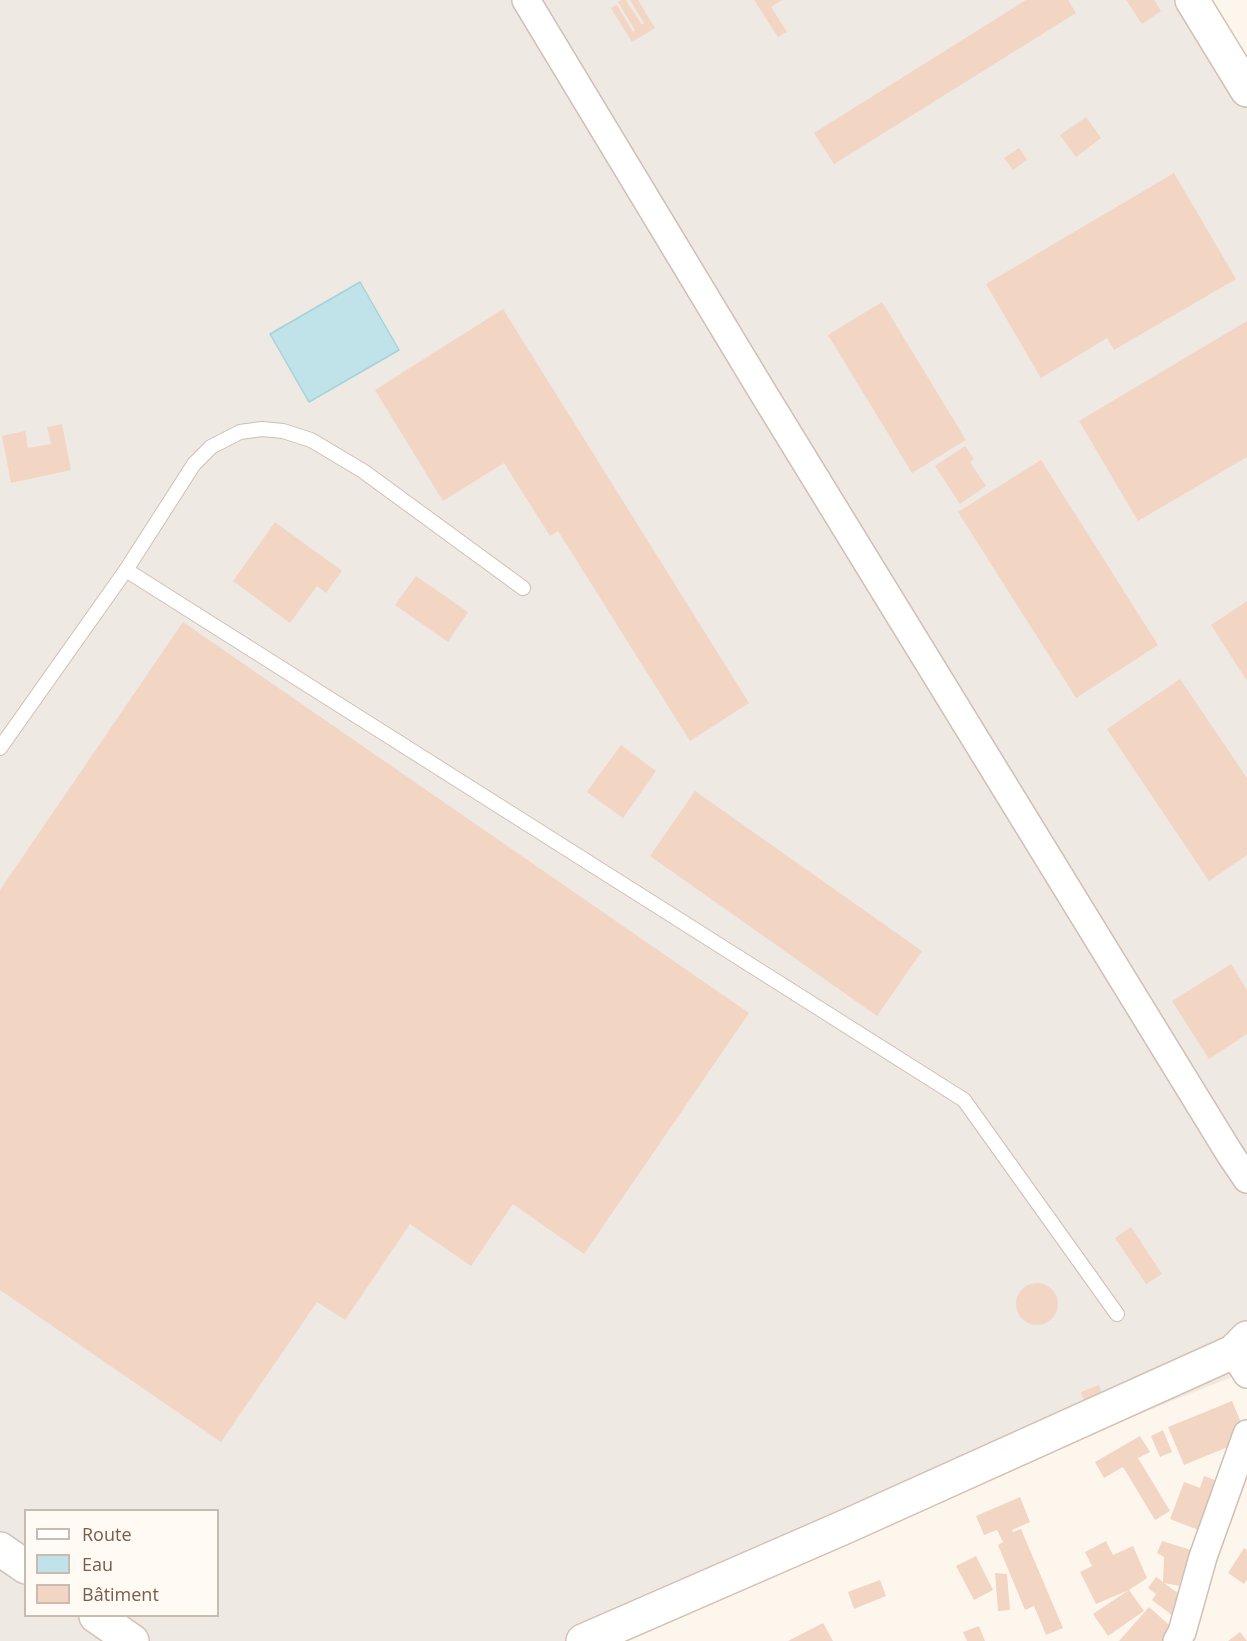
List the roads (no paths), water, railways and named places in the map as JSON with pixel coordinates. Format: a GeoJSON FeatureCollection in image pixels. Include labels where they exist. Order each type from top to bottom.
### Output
{"type":"FeatureCollection","features":[{"type":"Feature","properties":{"kind":"street"},"geometry":{"type":"LineString","coordinates":[[526,0],[762,391],[1217,1134],[1247,1179]]}},
{"type":"Feature","properties":{"kind":"street"},"geometry":{"type":"LineString","coordinates":[[1192,0],[1247,90]]}},
{"type":"Feature","properties":{"kind":"street"},"geometry":{"type":"LineString","coordinates":[[583,1641],[1242,1355]]}},
{"type":"Feature","properties":{"kind":"street"},"geometry":{"type":"LineString","coordinates":[[1177,1641],[1182,1632],[1203,1557],[1247,1434]]}},
{"type":"Feature","properties":{"kind":"street"},"geometry":{"type":"LineString","coordinates":[[0,1549],[24,1566]]}},
{"type":"Feature","properties":{"kind":"street"},"geometry":{"type":"LineString","coordinates":[[97,1617],[132,1641]]}},
{"type":"Feature","properties":{"kind":"lane"},"geometry":{"type":"LineString","coordinates":[[0,748],[126,570],[194,464],[211,447],[240,432],[262,429],[283,431],[311,440],[363,471],[523,588]]}},
{"type":"Feature","properties":{"kind":"lane"},"geometry":{"type":"LineString","coordinates":[[126,570],[964,1100],[1117,1314]]}},
{"type":"Feature","properties":{"kind":"water"},"geometry":{"type":"Polygon","coordinates":[[[360,282],[399,350],[309,402],[270,334],[360,282]]]}}]}
